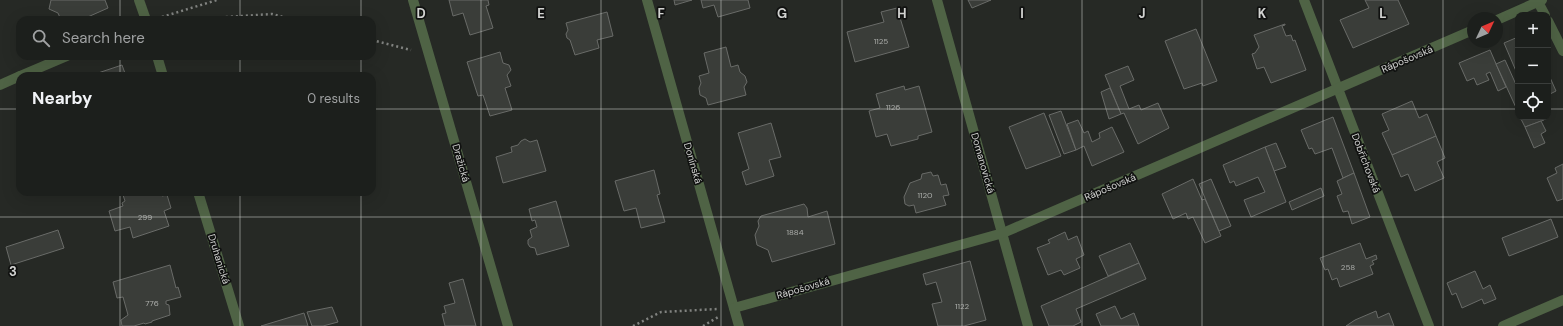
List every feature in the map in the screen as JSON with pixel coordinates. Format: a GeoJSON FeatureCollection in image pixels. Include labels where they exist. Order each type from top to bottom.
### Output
{"type":"FeatureCollection","features":[{"type":"Feature","properties":{"kind":"street"},"geometry":{"type":"LineString","coordinates":[[139,0],[145,16]]}},
{"type":"Feature","properties":{"kind":"street","name":"Dražická"},"geometry":{"type":"LineString","coordinates":[[413,0],[508,326]]}},
{"type":"Feature","properties":{"kind":"street","name":"Donínská"},"geometry":{"type":"LineString","coordinates":[[647,0],[739,326]]}},
{"type":"Feature","properties":{"kind":"street","name":"Domanovická"},"geometry":{"type":"LineString","coordinates":[[937,0],[1028,326]]}},
{"type":"Feature","properties":{"kind":"street","name":"Dobřichovská"},"geometry":{"type":"LineString","coordinates":[[1304,0],[1428,326]]}},
{"type":"Feature","properties":{"kind":"street"},"geometry":{"type":"LineString","coordinates":[[1503,17],[1540,1],[1544,12]]}},
{"type":"Feature","properties":{"kind":"street"},"geometry":{"type":"LineString","coordinates":[[1551,27],[1563,51]]}},
{"type":"Feature","properties":{"kind":"street","name":"Rápošovská"},"geometry":{"type":"LineString","coordinates":[[734,308],[1003,233],[1467,33]]}},
{"type":"Feature","properties":{"kind":"street"},"geometry":{"type":"LineString","coordinates":[[29,72],[58,60]]}},
{"type":"Feature","properties":{"kind":"street"},"geometry":{"type":"LineString","coordinates":[[158,60],[162,72]]}},
{"type":"Feature","properties":{"kind":"street"},"geometry":{"type":"LineString","coordinates":[[0,84],[16,78]]}},
{"type":"Feature","properties":{"kind":"street","name":"Druhanická"},"geometry":{"type":"LineString","coordinates":[[199,196],[239,326]]}},
{"type":"Feature","properties":{"kind":"street"},"geometry":{"type":"LineString","coordinates":[[1503,326],[1563,300]]}},
{"type":"Feature","properties":{"kind":"path"},"geometry":{"type":"LineString","coordinates":[[167,16],[217,0]]}},
{"type":"Feature","properties":{"kind":"path"},"geometry":{"type":"LineString","coordinates":[[241,16],[272,14],[279,16]]}},
{"type":"Feature","properties":{"kind":"path"},"geometry":{"type":"LineString","coordinates":[[376,41],[429,55]]}},
{"type":"Feature","properties":{"kind":"path"},"geometry":{"type":"LineString","coordinates":[[632,326],[661,312],[734,308]]}},
{"type":"Feature","properties":{"kind":"building"},"geometry":{"type":"Polygon","coordinates":[[[51,0],[105,0],[108,8],[90,16],[59,16],[58,13],[49,9],[51,0]]]}},
{"type":"Feature","properties":{"kind":"building"},"geometry":{"type":"Polygon","coordinates":[[[449,0],[488,0],[489,5],[486,6],[493,28],[470,35],[463,13],[453,16],[449,0]]]}},
{"type":"Feature","properties":{"kind":"building"},"geometry":{"type":"Polygon","coordinates":[[[674,0],[692,0],[675,5],[674,0]]]}},
{"type":"Feature","properties":{"kind":"building"},"geometry":{"type":"Polygon","coordinates":[[[701,0],[748,0],[750,8],[718,17],[714,5],[703,8],[701,0]]]}},
{"type":"Feature","properties":{"kind":"building"},"geometry":{"type":"Polygon","coordinates":[[[968,0],[991,0],[972,8],[968,0]]]}},
{"type":"Feature","properties":{"kind":"building"},"geometry":{"type":"Polygon","coordinates":[[[1365,0],[1398,0],[1409,24],[1353,48],[1340,20],[1369,8],[1365,0]]]}},
{"type":"Feature","properties":{"kind":"building"},"geometry":{"type":"Polygon","coordinates":[[[897,8],[909,47],[855,62],[847,32],[884,22],[881,12],[897,8]]]}},
{"type":"Feature","properties":{"kind":"building"},"geometry":{"type":"Polygon","coordinates":[[[607,12],[613,36],[597,40],[599,48],[575,55],[570,40],[567,38],[566,34],[568,30],[566,23],[607,12]]]}},
{"type":"Feature","properties":{"kind":"building"},"geometry":{"type":"Polygon","coordinates":[[[1285,24],[1282,26],[1286,36],[1291,35],[1293,41],[1295,40],[1306,70],[1271,83],[1264,67],[1257,69],[1252,54],[1255,53],[1259,47],[1254,35],[1285,24]]]}},
{"type":"Feature","properties":{"kind":"building"},"geometry":{"type":"Polygon","coordinates":[[[1196,29],[1217,81],[1203,86],[1202,83],[1184,89],[1165,41],[1196,29]]]}},
{"type":"Feature","properties":{"kind":"building"},"geometry":{"type":"Polygon","coordinates":[[[1515,38],[1515,69],[1504,43],[1515,38]]]}},
{"type":"Feature","properties":{"kind":"building"},"geometry":{"type":"Polygon","coordinates":[[[726,47],[731,67],[738,65],[740,72],[745,76],[747,82],[744,87],[746,95],[708,105],[706,98],[700,95],[699,88],[701,83],[699,76],[709,73],[704,53],[726,47]]]}},
{"type":"Feature","properties":{"kind":"building"},"geometry":{"type":"Polygon","coordinates":[[[1490,50],[1506,87],[1498,91],[1490,72],[1486,74],[1489,80],[1477,85],[1474,78],[1467,81],[1459,63],[1490,50]]]}},
{"type":"Feature","properties":{"kind":"building"},"geometry":{"type":"Polygon","coordinates":[[[500,52],[503,63],[509,65],[511,70],[507,75],[511,86],[505,88],[512,110],[490,116],[483,95],[478,96],[467,62],[500,52]]]}},
{"type":"Feature","properties":{"kind":"building"},"geometry":{"type":"Polygon","coordinates":[[[1505,60],[1515,82],[1515,105],[1496,64],[1505,60]]]}},
{"type":"Feature","properties":{"kind":"building"},"geometry":{"type":"Polygon","coordinates":[[[122,65],[125,72],[101,72],[122,65]]]}},
{"type":"Feature","properties":{"kind":"building"},"geometry":{"type":"Polygon","coordinates":[[[1128,66],[1134,80],[1120,86],[1129,109],[1139,105],[1141,110],[1158,103],[1169,128],[1138,144],[1124,113],[1121,114],[1105,75],[1128,66]]]}},
{"type":"Feature","properties":{"kind":"building"},"geometry":{"type":"Polygon","coordinates":[[[1551,80],[1556,91],[1551,94],[1551,80]]]}},
{"type":"Feature","properties":{"kind":"building"},"geometry":{"type":"Polygon","coordinates":[[[904,86],[905,90],[919,86],[932,132],[918,136],[918,139],[891,146],[887,134],[876,137],[869,111],[880,108],[876,94],[904,86]]]}},
{"type":"Feature","properties":{"kind":"building"},"geometry":{"type":"Polygon","coordinates":[[[1110,88],[1121,114],[1109,119],[1101,92],[1110,88]]]}},
{"type":"Feature","properties":{"kind":"building"},"geometry":{"type":"Polygon","coordinates":[[[1412,101],[1419,118],[1427,114],[1436,136],[1392,155],[1382,133],[1389,130],[1382,114],[1412,101]]]}},
{"type":"Feature","properties":{"kind":"building"},"geometry":{"type":"Polygon","coordinates":[[[1061,111],[1076,150],[1064,154],[1049,115],[1061,111]]]}},
{"type":"Feature","properties":{"kind":"building"},"geometry":{"type":"Polygon","coordinates":[[[1044,113],[1061,156],[1026,169],[1009,127],[1044,113]]]}},
{"type":"Feature","properties":{"kind":"building"},"geometry":{"type":"Polygon","coordinates":[[[1333,117],[1354,173],[1343,178],[1332,148],[1315,154],[1312,148],[1309,149],[1301,130],[1333,117]]]}},
{"type":"Feature","properties":{"kind":"building"},"geometry":{"type":"Polygon","coordinates":[[[1078,120],[1084,133],[1088,131],[1092,142],[1100,138],[1099,133],[1112,127],[1124,152],[1092,166],[1084,146],[1076,150],[1067,124],[1078,120]]]}},
{"type":"Feature","properties":{"kind":"building"},"geometry":{"type":"Polygon","coordinates":[[[1522,120],[1544,120],[1525,127],[1522,120]]]}},
{"type":"Feature","properties":{"kind":"building"},"geometry":{"type":"Polygon","coordinates":[[[1541,121],[1546,131],[1541,134],[1545,143],[1534,148],[1525,127],[1541,121]]]}},
{"type":"Feature","properties":{"kind":"building"},"geometry":{"type":"Polygon","coordinates":[[[771,123],[781,157],[769,160],[774,176],[746,185],[742,172],[749,169],[738,133],[771,123]]]}},
{"type":"Feature","properties":{"kind":"building"},"geometry":{"type":"Polygon","coordinates":[[[1436,136],[1445,158],[1437,162],[1444,178],[1415,191],[1408,174],[1401,177],[1392,155],[1436,136]]]}},
{"type":"Feature","properties":{"kind":"building"},"geometry":{"type":"Polygon","coordinates":[[[525,139],[530,142],[537,140],[546,171],[503,183],[496,157],[512,152],[511,147],[518,145],[525,139]]]}},
{"type":"Feature","properties":{"kind":"building"},"geometry":{"type":"Polygon","coordinates":[[[1276,143],[1286,167],[1274,171],[1265,147],[1276,143]]]}},
{"type":"Feature","properties":{"kind":"building"},"geometry":{"type":"Polygon","coordinates":[[[1265,147],[1286,202],[1251,217],[1244,200],[1265,192],[1258,177],[1236,186],[1234,181],[1230,183],[1223,165],[1265,147]]]}},
{"type":"Feature","properties":{"kind":"building"},"geometry":{"type":"Polygon","coordinates":[[[1563,164],[1563,199],[1557,201],[1547,178],[1557,173],[1555,168],[1563,164]]]}},
{"type":"Feature","properties":{"kind":"building"},"geometry":{"type":"Polygon","coordinates":[[[654,170],[660,194],[657,195],[665,222],[641,228],[636,208],[624,211],[615,181],[654,170]]]}},
{"type":"Feature","properties":{"kind":"building"},"geometry":{"type":"Polygon","coordinates":[[[931,172],[933,176],[938,175],[941,185],[946,184],[949,195],[943,196],[946,205],[916,213],[914,205],[909,206],[905,204],[904,197],[910,183],[921,179],[922,174],[931,172]]]}},
{"type":"Feature","properties":{"kind":"building"},"geometry":{"type":"Polygon","coordinates":[[[1354,173],[1370,217],[1352,224],[1348,211],[1343,212],[1337,196],[1342,194],[1337,181],[1354,173]]]}},
{"type":"Feature","properties":{"kind":"building"},"geometry":{"type":"Polygon","coordinates":[[[1193,179],[1202,200],[1205,199],[1221,236],[1205,243],[1193,217],[1188,219],[1186,213],[1173,219],[1162,194],[1193,179]]]}},
{"type":"Feature","properties":{"kind":"building"},"geometry":{"type":"Polygon","coordinates":[[[1211,179],[1231,226],[1219,231],[1199,184],[1211,179]]]}},
{"type":"Feature","properties":{"kind":"building"},"geometry":{"type":"Polygon","coordinates":[[[1321,188],[1324,196],[1292,210],[1289,202],[1321,188]]]}},
{"type":"Feature","properties":{"kind":"building"},"geometry":{"type":"Polygon","coordinates":[[[123,196],[167,196],[171,208],[164,211],[169,226],[133,238],[130,227],[115,231],[109,211],[123,206],[122,203],[125,201],[123,196]]]}},
{"type":"Feature","properties":{"kind":"building"},"geometry":{"type":"Polygon","coordinates":[[[556,201],[569,246],[537,255],[535,248],[530,247],[528,244],[528,240],[532,237],[530,230],[537,227],[535,220],[532,221],[529,209],[556,201]]]}},
{"type":"Feature","properties":{"kind":"building"},"geometry":{"type":"Polygon","coordinates":[[[804,204],[807,208],[808,217],[827,211],[835,244],[772,262],[768,250],[757,245],[755,235],[759,226],[758,221],[761,216],[804,204]]]}},
{"type":"Feature","properties":{"kind":"building"},"geometry":{"type":"Polygon","coordinates":[[[1551,219],[1558,237],[1509,256],[1502,238],[1551,219]]]}},
{"type":"Feature","properties":{"kind":"building"},"geometry":{"type":"Polygon","coordinates":[[[58,230],[64,248],[11,265],[6,247],[58,230]]]}},
{"type":"Feature","properties":{"kind":"building"},"geometry":{"type":"Polygon","coordinates":[[[1065,232],[1068,240],[1077,236],[1084,255],[1076,259],[1080,268],[1064,275],[1061,270],[1048,275],[1037,248],[1050,243],[1048,240],[1065,232]]]}},
{"type":"Feature","properties":{"kind":"building"},"geometry":{"type":"Polygon","coordinates":[[[1130,243],[1139,263],[1108,276],[1099,256],[1130,243]]]}},
{"type":"Feature","properties":{"kind":"building"},"geometry":{"type":"Polygon","coordinates":[[[1360,243],[1366,259],[1376,255],[1377,259],[1372,261],[1374,264],[1370,266],[1373,274],[1340,287],[1337,278],[1332,280],[1328,269],[1325,270],[1320,258],[1360,243]]]}},
{"type":"Feature","properties":{"kind":"building"},"geometry":{"type":"Polygon","coordinates":[[[970,261],[986,320],[964,326],[938,326],[932,304],[942,302],[936,282],[926,285],[923,274],[970,261]]]}},
{"type":"Feature","properties":{"kind":"building"},"geometry":{"type":"Polygon","coordinates":[[[1139,263],[1146,279],[1076,309],[1081,322],[1073,326],[1049,326],[1041,306],[1139,263]]]}},
{"type":"Feature","properties":{"kind":"building"},"geometry":{"type":"Polygon","coordinates":[[[170,265],[176,288],[178,287],[181,297],[166,301],[166,304],[169,305],[170,315],[145,324],[122,326],[121,320],[128,315],[123,297],[117,298],[113,282],[170,265]]]}},
{"type":"Feature","properties":{"kind":"building"},"geometry":{"type":"Polygon","coordinates":[[[1475,271],[1483,289],[1490,285],[1496,299],[1484,304],[1482,299],[1462,308],[1456,293],[1452,295],[1447,283],[1475,271]]]}},
{"type":"Feature","properties":{"kind":"building"},"geometry":{"type":"Polygon","coordinates":[[[463,279],[476,326],[445,326],[442,314],[446,313],[444,306],[455,303],[449,283],[463,279]]]}},
{"type":"Feature","properties":{"kind":"building"},"geometry":{"type":"Polygon","coordinates":[[[1115,306],[1121,319],[1134,313],[1139,326],[1101,326],[1096,314],[1115,306]]]}},
{"type":"Feature","properties":{"kind":"building"},"geometry":{"type":"Polygon","coordinates":[[[332,307],[338,322],[323,326],[312,326],[307,312],[332,307]]]}},
{"type":"Feature","properties":{"kind":"building"},"geometry":{"type":"Polygon","coordinates":[[[1376,311],[1378,318],[1389,313],[1394,326],[1346,326],[1355,320],[1376,311]]]}},
{"type":"Feature","properties":{"kind":"building"},"geometry":{"type":"Polygon","coordinates":[[[304,313],[308,326],[261,326],[304,313]]]}}]}
